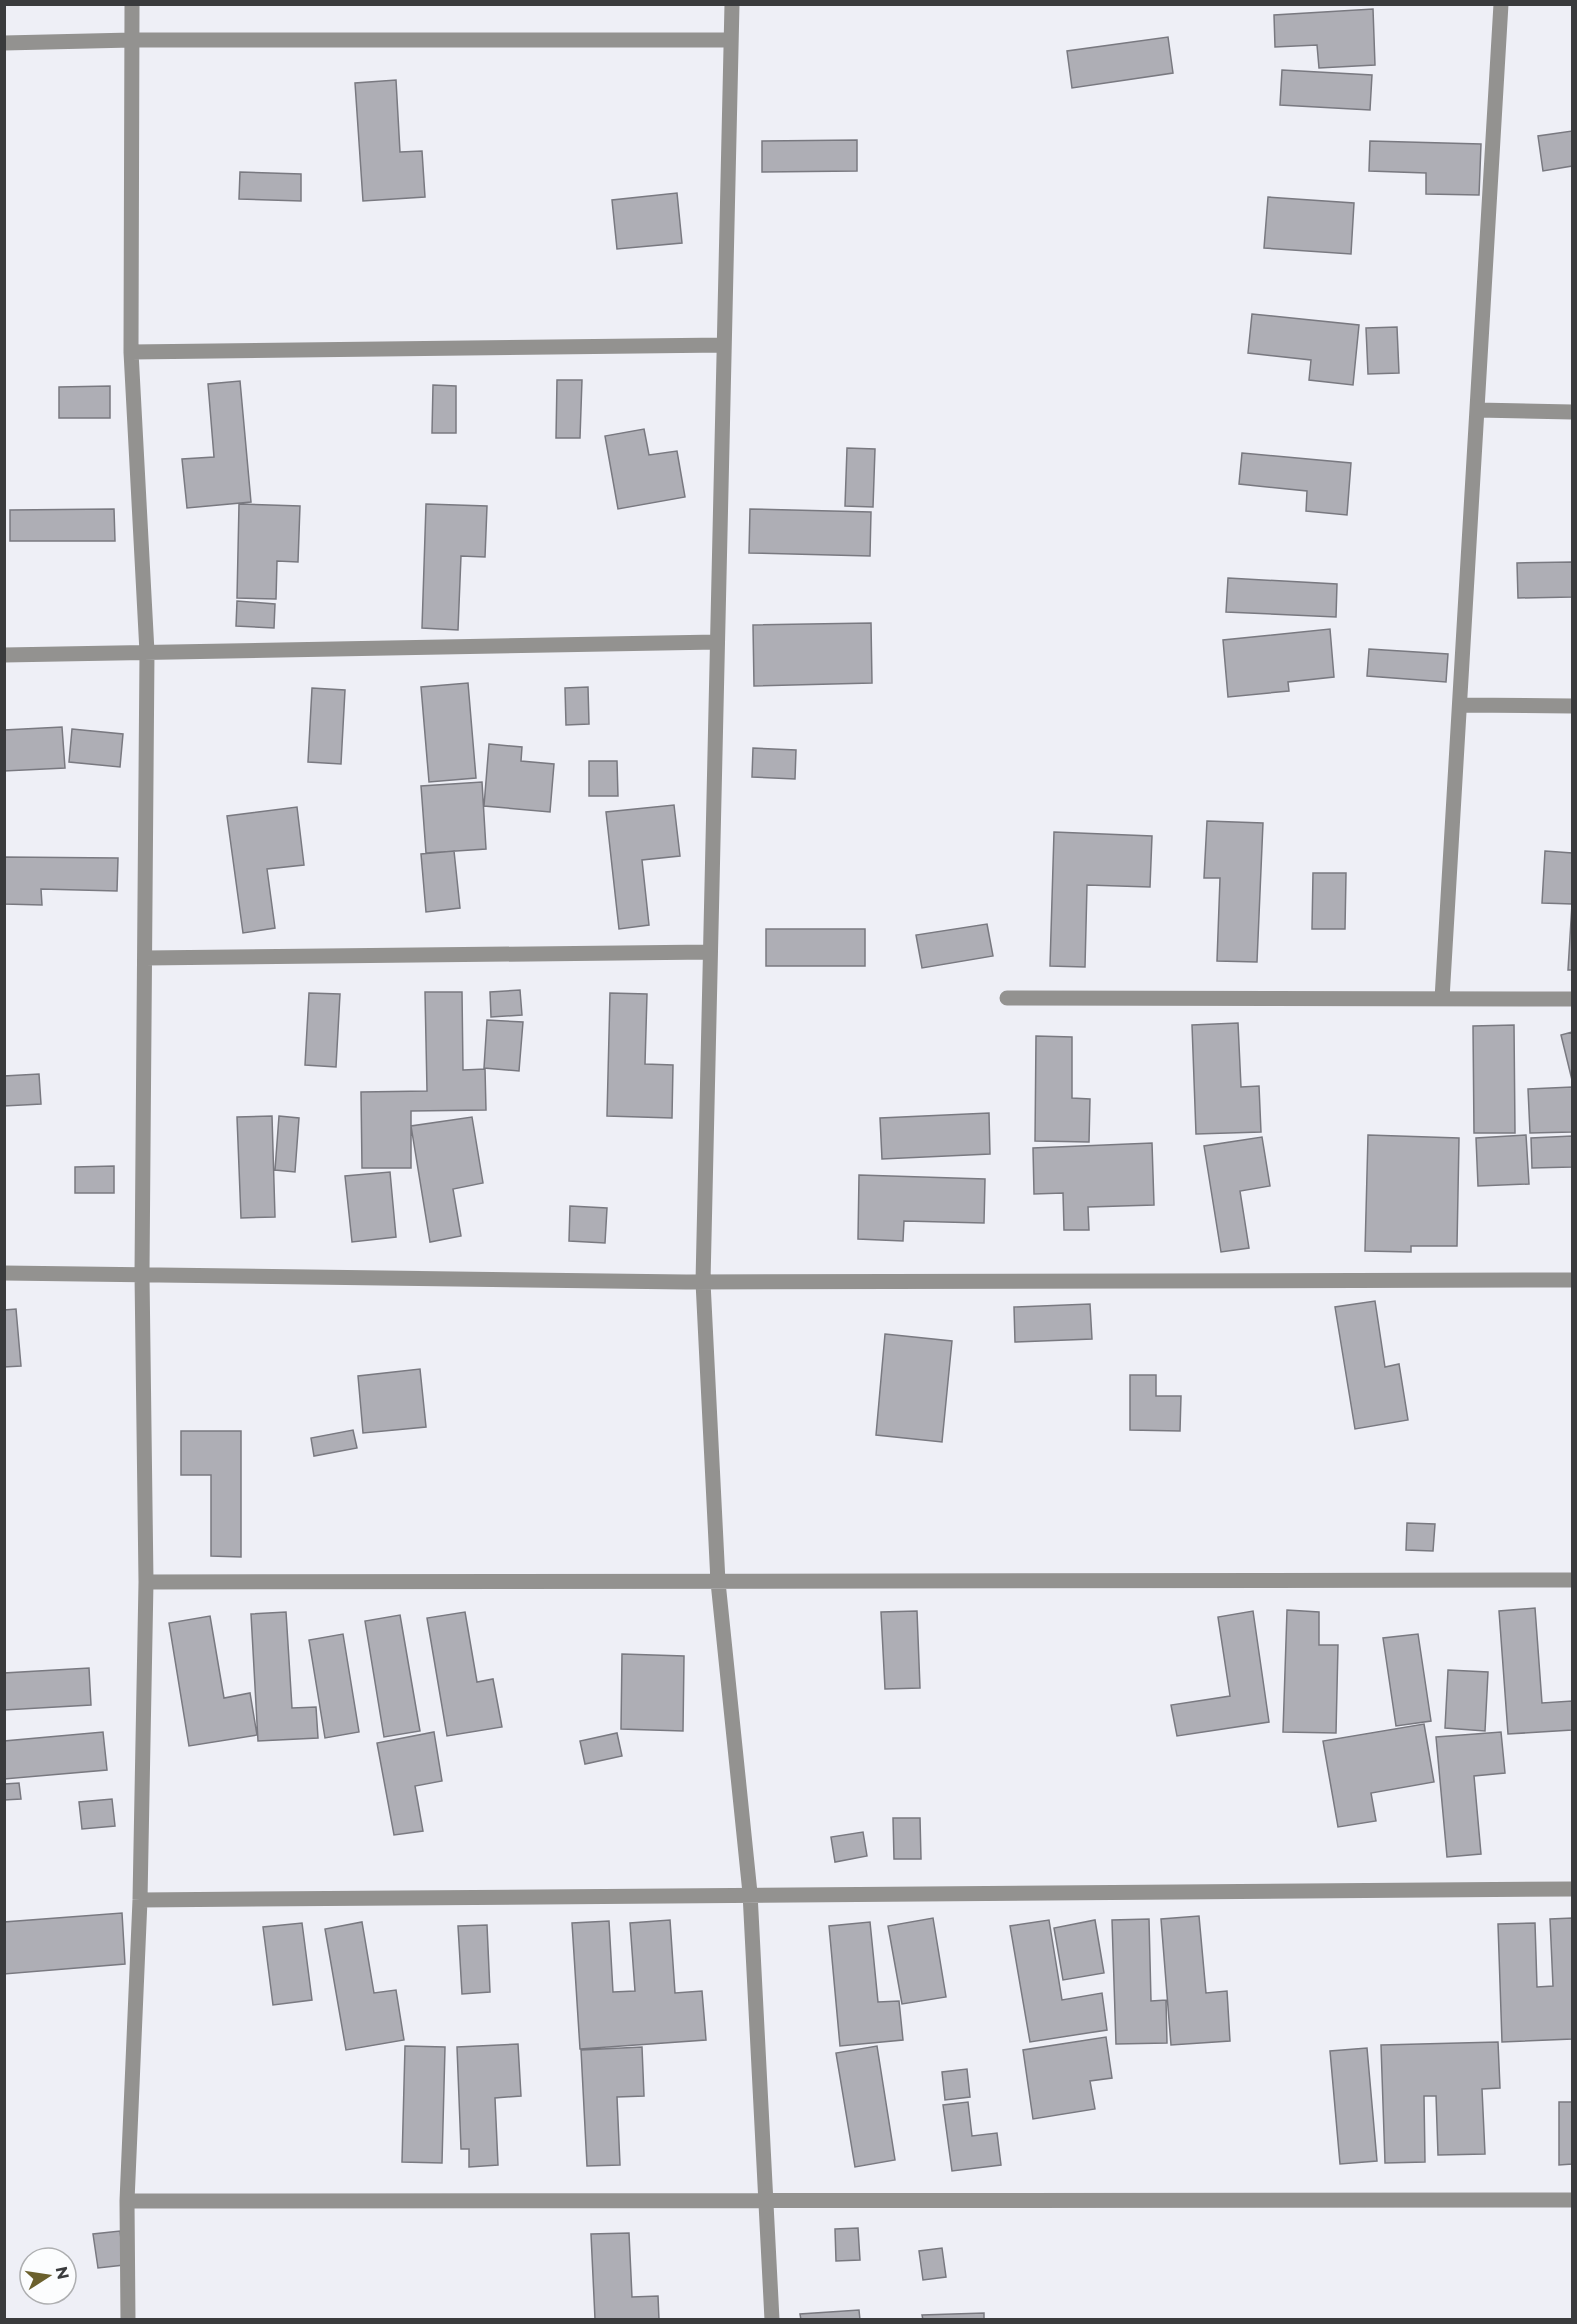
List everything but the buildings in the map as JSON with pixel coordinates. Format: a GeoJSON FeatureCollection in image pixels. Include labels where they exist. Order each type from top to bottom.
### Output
{"type":"FeatureCollection","features":[{"type":"Feature","properties":{"kind":"street"},"geometry":{"type":"LineString","coordinates":[[128,2319],[127,2201],[140,1900],[146,1582],[142,1274],[147,652],[131,352],[132,4]]}},
{"type":"Feature","properties":{"kind":"street"},"geometry":{"type":"LineString","coordinates":[[732,4],[703,1282],[718,1582],[750,1893],[772,2319]]}},
{"type":"Feature","properties":{"kind":"street"},"geometry":{"type":"LineString","coordinates":[[1442,999],[1501,4]]}},
{"type":"Feature","properties":{"kind":"street"},"geometry":{"type":"LineString","coordinates":[[4,43],[132,40],[730,40]]}},
{"type":"Feature","properties":{"kind":"street"},"geometry":{"type":"LineString","coordinates":[[131,352],[724,345]]}},
{"type":"Feature","properties":{"kind":"street"},"geometry":{"type":"LineString","coordinates":[[1477,410],[1572,412]]}},
{"type":"Feature","properties":{"kind":"street"},"geometry":{"type":"LineString","coordinates":[[4,655],[717,642]]}},
{"type":"Feature","properties":{"kind":"street"},"geometry":{"type":"LineString","coordinates":[[1460,705],[1572,706]]}},
{"type":"Feature","properties":{"kind":"street"},"geometry":{"type":"LineString","coordinates":[[145,958],[710,952]]}},
{"type":"Feature","properties":{"kind":"street"},"geometry":{"type":"LineString","coordinates":[[1007,998],[1572,999]]}},
{"type":"Feature","properties":{"kind":"street"},"geometry":{"type":"LineString","coordinates":[[4,1273],[703,1282],[1572,1280]]}},
{"type":"Feature","properties":{"kind":"street"},"geometry":{"type":"LineString","coordinates":[[146,1582],[1572,1580]]}},
{"type":"Feature","properties":{"kind":"street"},"geometry":{"type":"LineString","coordinates":[[140,1900],[750,1893],[1572,1889]]}},
{"type":"Feature","properties":{"kind":"street"},"geometry":{"type":"LineString","coordinates":[[127,2201],[1572,2200]]}}]}
